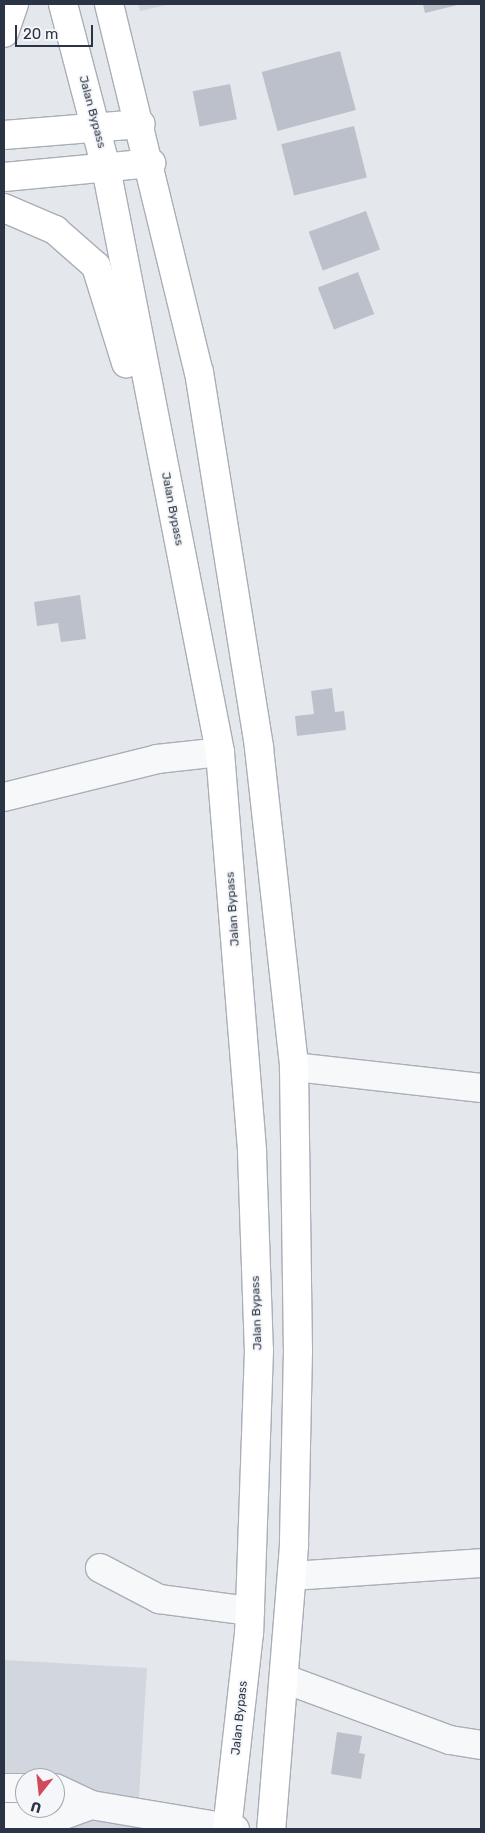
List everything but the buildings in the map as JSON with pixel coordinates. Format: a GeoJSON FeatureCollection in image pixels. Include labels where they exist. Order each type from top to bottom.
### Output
{"type":"FeatureCollection","features":[{"type":"Feature","properties":{"kind":"highway"},"geometry":{"type":"LineString","coordinates":[[4,33],[14,4]]}},
{"type":"Feature","properties":{"kind":"highway","name":"Jalan Bypass"},"geometry":{"type":"LineString","coordinates":[[63,4],[106,168],[220,752],[252,1153],[259,1350],[250,1611],[230,1829]]}},
{"type":"Feature","properties":{"kind":"highway"},"geometry":{"type":"LineString","coordinates":[[109,4],[141,124],[199,372],[256,729],[294,1067],[298,1350],[292,1576],[285,1679],[271,1829]]}},
{"type":"Feature","properties":{"kind":"highway"},"geometry":{"type":"LineString","coordinates":[[4,135],[141,124]]}},
{"type":"Feature","properties":{"kind":"highway"},"geometry":{"type":"LineString","coordinates":[[4,177],[150,163]]}},
{"type":"Feature","properties":{"kind":"highway"},"geometry":{"type":"LineString","coordinates":[[4,208],[55,230],[96,266],[113,307],[148,451],[171,502]]}},
{"type":"Feature","properties":{"kind":"street"},"geometry":{"type":"LineString","coordinates":[[4,797],[158,759],[220,752]]}},
{"type":"Feature","properties":{"kind":"street"},"geometry":{"type":"LineString","coordinates":[[294,1067],[481,1088]]}},
{"type":"Feature","properties":{"kind":"street"},"geometry":{"type":"LineString","coordinates":[[292,1576],[481,1563]]}},
{"type":"Feature","properties":{"kind":"street"},"geometry":{"type":"LineString","coordinates":[[100,1568],[159,1599],[250,1611]]}},
{"type":"Feature","properties":{"kind":"street"},"geometry":{"type":"LineString","coordinates":[[285,1679],[450,1740],[481,1745]]}},
{"type":"Feature","properties":{"kind":"street"},"geometry":{"type":"LineString","coordinates":[[65,1793],[91,1805],[230,1829]]}},
{"type":"Feature","properties":{"kind":"street"},"geometry":{"type":"LineString","coordinates":[[4,1817],[58,1817],[91,1805]]}},
{"type":"Feature","properties":{"kind":"shaded area"},"geometry":{"type":"Polygon","coordinates":[[[138,4],[171,4],[140,11],[138,4]]]}},
{"type":"Feature","properties":{"kind":"shaded area"},"geometry":{"type":"Polygon","coordinates":[[[4,1660],[147,1668],[137,1829],[4,1829],[4,1660]]]}}]}
